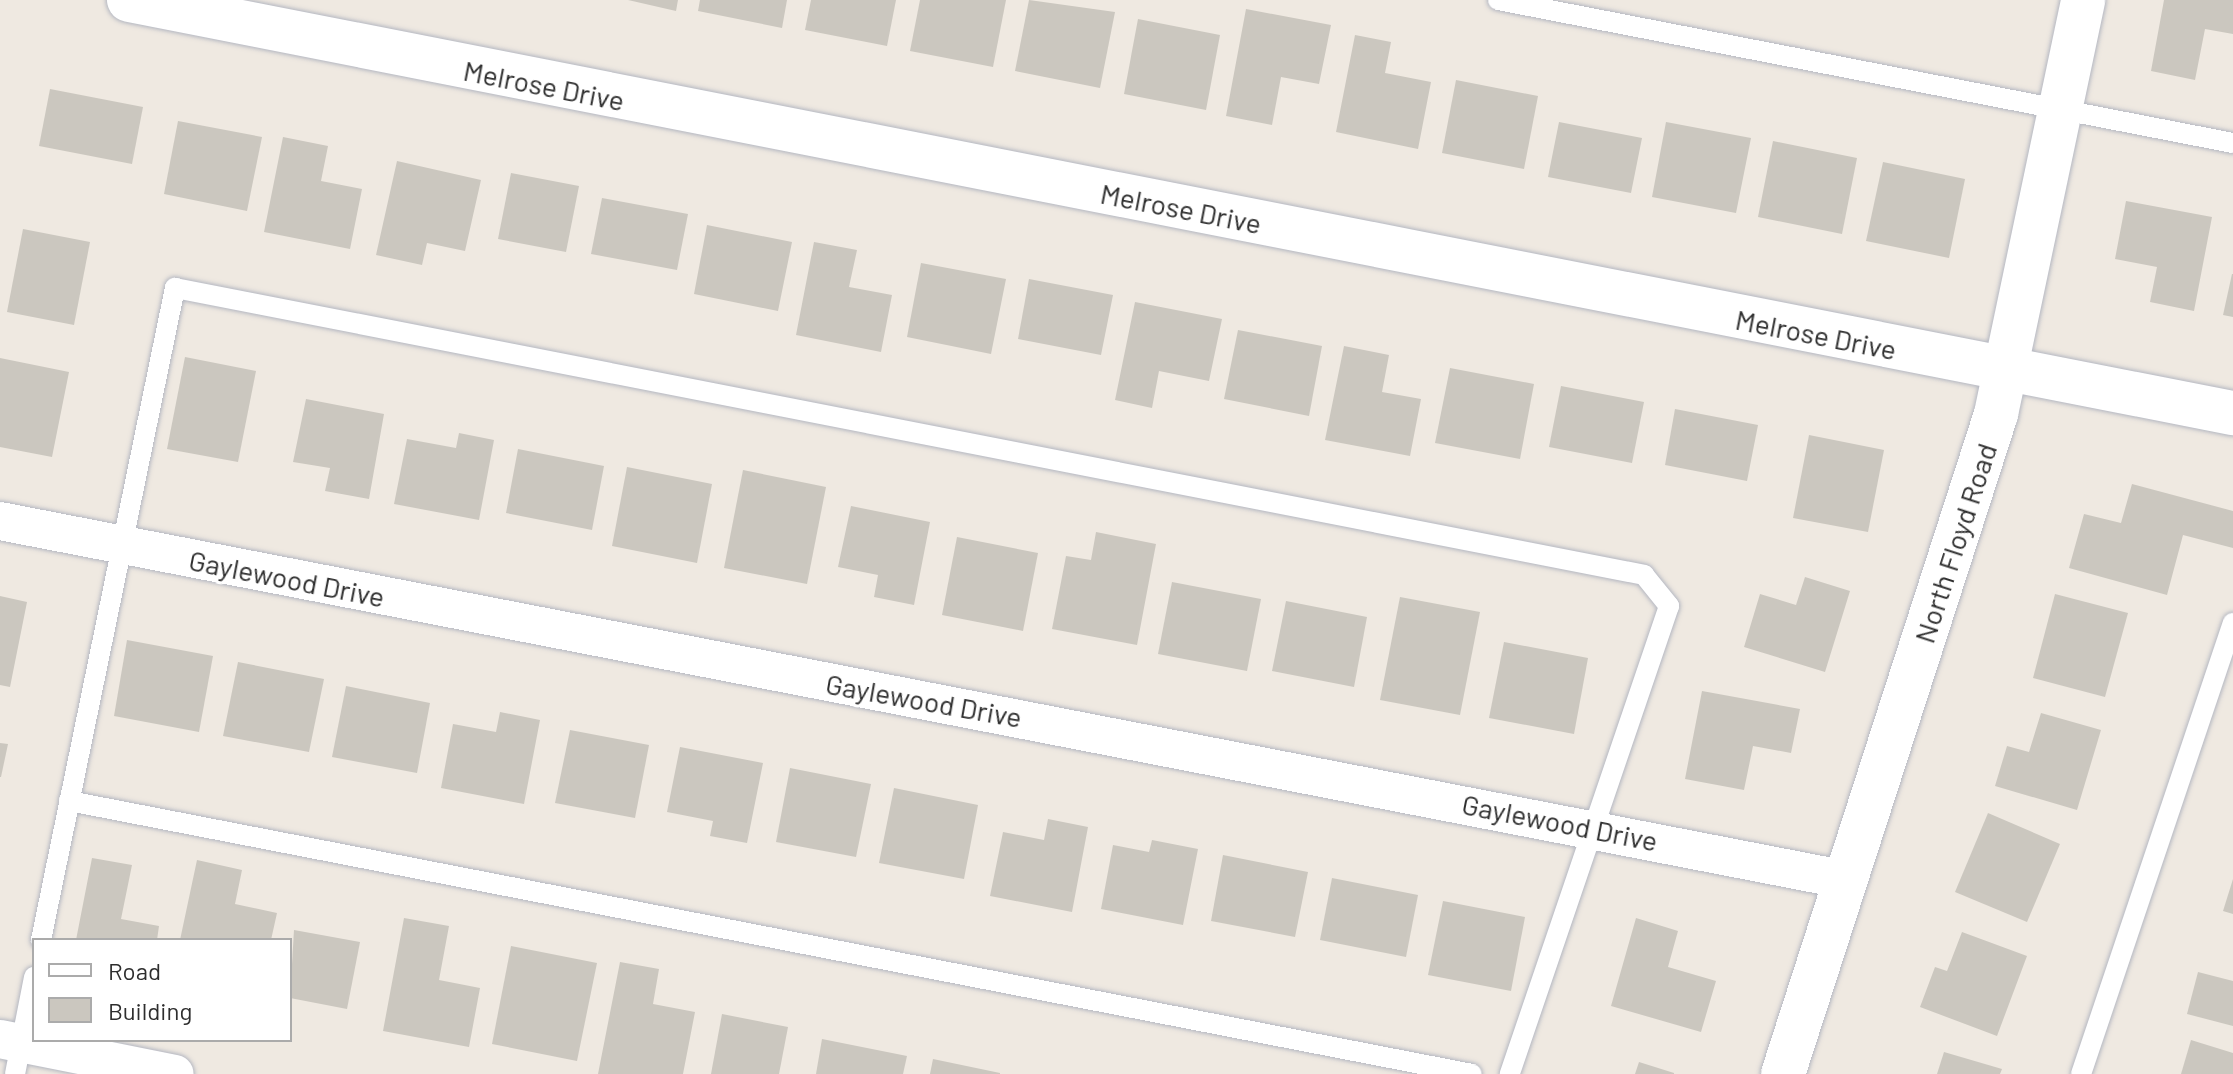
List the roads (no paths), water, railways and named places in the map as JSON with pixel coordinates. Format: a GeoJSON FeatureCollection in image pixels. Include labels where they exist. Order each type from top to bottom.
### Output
{"type":"FeatureCollection","features":[{"type":"Feature","properties":{"kind":"street","name":"Melrose Drive"},"geometry":{"type":"LineString","coordinates":[[129,0],[2002,371],[2233,413]]}},
{"type":"Feature","properties":{"kind":"street","name":"North Floyd Road"},"geometry":{"type":"LineString","coordinates":[[1783,1074],[1996,414],[2002,371],[2083,0]]}},
{"type":"Feature","properties":{"kind":"street","name":"Gaylewood Drive"},"geometry":{"type":"LineString","coordinates":[[0,521],[1847,880]]}},
{"type":"Feature","properties":{"kind":"street"},"geometry":{"type":"LineString","coordinates":[[12,1052],[175,1074]]}},
{"type":"Feature","properties":{"kind":"lane"},"geometry":{"type":"LineString","coordinates":[[1498,0],[2233,143]]}},
{"type":"Feature","properties":{"kind":"lane"},"geometry":{"type":"LineString","coordinates":[[41,938],[119,545],[175,288],[1644,575],[1669,606],[1510,1074]]}},
{"type":"Feature","properties":{"kind":"lane"},"geometry":{"type":"LineString","coordinates":[[2081,1074],[2233,623]]}},
{"type":"Feature","properties":{"kind":"lane"},"geometry":{"type":"LineString","coordinates":[[69,801],[1472,1074]]}},
{"type":"Feature","properties":{"kind":"lane"},"geometry":{"type":"LineString","coordinates":[[12,1052],[32,984]]}}]}
